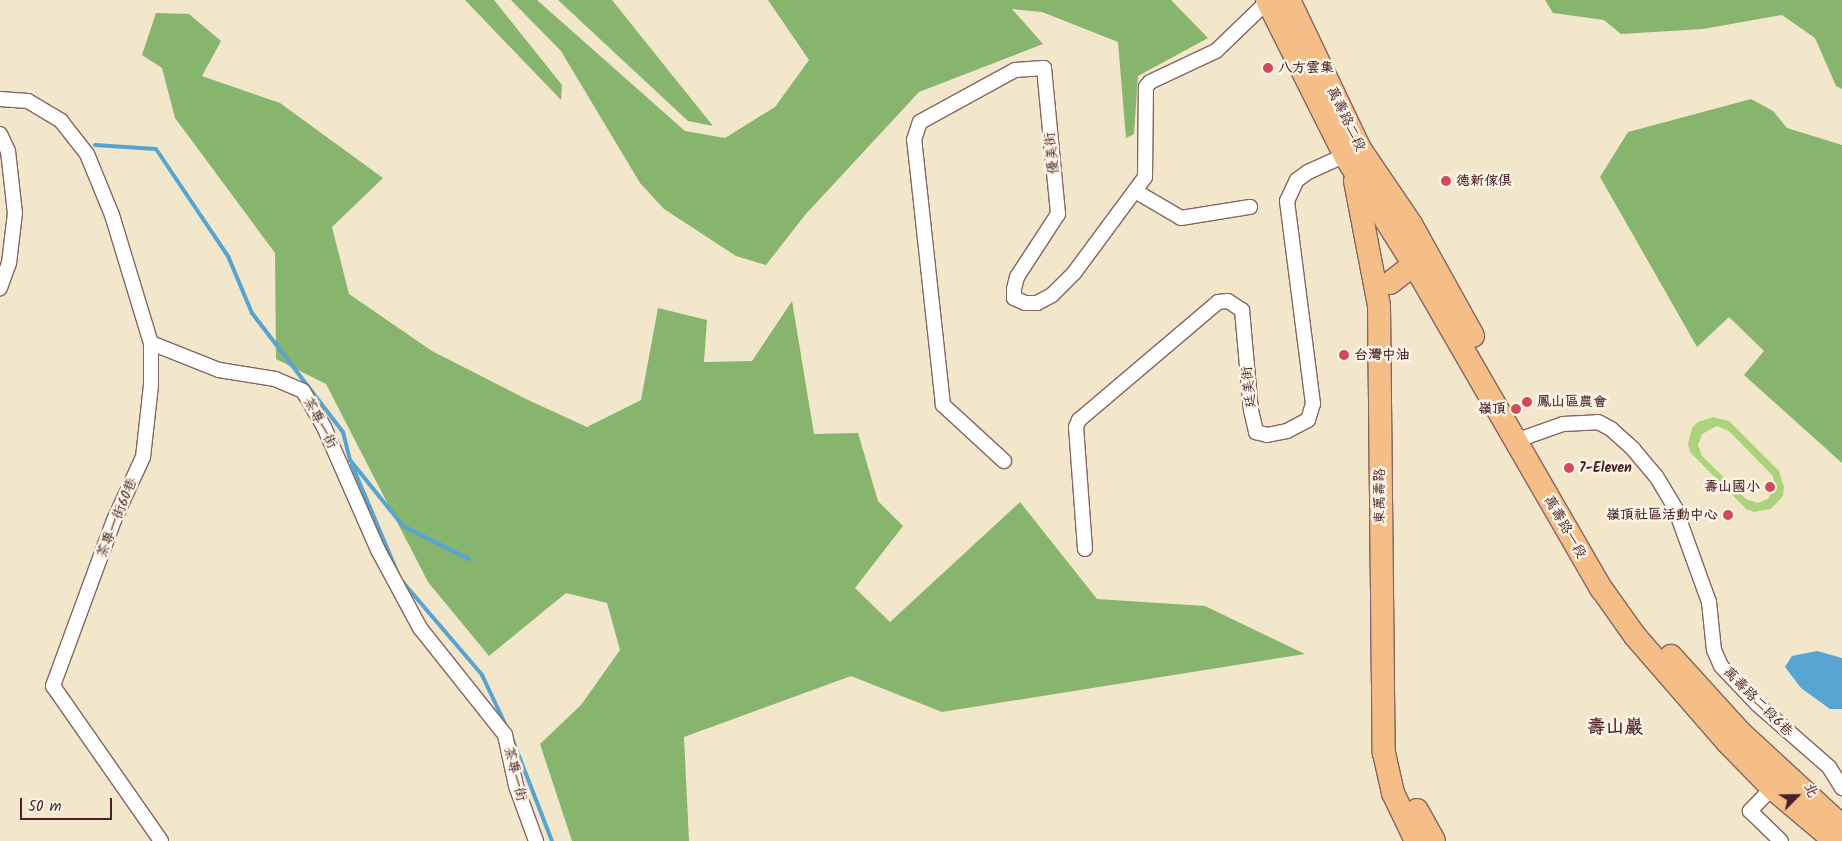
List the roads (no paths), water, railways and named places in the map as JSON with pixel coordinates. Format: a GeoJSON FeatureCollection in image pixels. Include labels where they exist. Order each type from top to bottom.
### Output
{"type":"FeatureCollection","features":[{"type":"Feature","properties":{"kind":"main road","name":"萬壽路二段"},"geometry":{"type":"LineString","coordinates":[[1275,0],[1352,158],[1378,193]]}},
{"type":"Feature","properties":{"kind":"main road","name":"東萬壽路"},"geometry":{"type":"LineString","coordinates":[[1352,158],[1379,306],[1384,753],[1393,793],[1416,841]]}},
{"type":"Feature","properties":{"kind":"main road","name":"東萬壽路"},"geometry":{"type":"LineString","coordinates":[[1378,193],[1390,283],[1394,698],[1397,746],[1411,797],[1434,841]]}},
{"type":"Feature","properties":{"kind":"main road","name":"萬壽路一段"},"geometry":{"type":"LineString","coordinates":[[1378,193],[1416,268],[1521,438],[1648,629],[1836,837]]}},
{"type":"Feature","properties":{"kind":"main road","name":"萬壽路一段"},"geometry":{"type":"LineString","coordinates":[[1378,193],[1411,224],[1521,438],[1601,588],[1634,636],[1680,690],[1772,788],[1836,837]]}},
{"type":"Feature","properties":{"kind":"main road"},"geometry":{"type":"LineString","coordinates":[[1390,283],[1409,268],[1416,268]]}},
{"type":"Feature","properties":{"kind":"street","name":"優美街"},"geometry":{"type":"LineString","coordinates":[[1004,461],[943,405],[914,140],[920,122],[980,87],[1015,70],[1044,68],[1058,214],[1018,277],[1014,298],[1025,303],[1037,302],[1052,295],[1074,273],[1145,177],[1146,87],[1150,82],[1216,51],[1275,0]]}},
{"type":"Feature","properties":{"kind":"street"},"geometry":{"type":"LineString","coordinates":[[0,100],[28,101],[61,121],[86,154],[112,215],[151,343]]}},
{"type":"Feature","properties":{"kind":"street"},"geometry":{"type":"LineString","coordinates":[[0,134],[8,151],[15,213],[9,263],[0,288]]}},
{"type":"Feature","properties":{"kind":"street","name":"廷美街"},"geometry":{"type":"LineString","coordinates":[[1086,549],[1076,427],[1079,420],[1218,302],[1228,301],[1242,310],[1251,410],[1256,432],[1267,435],[1287,431],[1308,420],[1313,404],[1287,202],[1297,180],[1308,172],[1352,158]]}},
{"type":"Feature","properties":{"kind":"street"},"geometry":{"type":"LineString","coordinates":[[1135,191],[1182,218],[1250,207]]}},
{"type":"Feature","properties":{"kind":"street","name":"茶專一街60巷"},"geometry":{"type":"LineString","coordinates":[[151,343],[151,385],[143,457],[114,520],[53,686],[161,841]]}},
{"type":"Feature","properties":{"kind":"street","name":"茶專一街"},"geometry":{"type":"LineString","coordinates":[[151,343],[219,370],[275,379],[303,391],[324,427],[378,550],[420,628],[505,735],[516,786],[536,841]]}},
{"type":"Feature","properties":{"kind":"street","name":"萬壽路二段6巷"},"geometry":{"type":"LineString","coordinates":[[1521,438],[1563,424],[1598,422],[1611,429],[1633,449],[1656,476],[1675,508],[1709,602],[1714,650],[1721,666],[1757,704],[1829,767],[1842,788]]}},
{"type":"Feature","properties":{"kind":"street"},"geometry":{"type":"LineString","coordinates":[[1772,788],[1750,811],[1781,841]]}},
{"type":"Feature","properties":{"kind":"water"},"geometry":{"type":"Polygon","coordinates":[[[1817,651],[1842,658],[1842,709],[1830,709],[1801,688],[1785,667],[1792,656],[1817,651]]]}},
{"type":"Feature","properties":{"kind":"waterway"},"geometry":{"type":"LineString","coordinates":[[95,145],[156,149],[228,256],[252,313],[343,432],[350,460],[403,526],[469,559]]}},
{"type":"Feature","properties":{"kind":"waterway"},"geometry":{"type":"LineString","coordinates":[[352,465],[398,574]]}},
{"type":"Feature","properties":{"kind":"waterway"},"geometry":{"type":"LineString","coordinates":[[401,580],[482,675],[507,728]]}},
{"type":"Feature","properties":{"kind":"waterway"},"geometry":{"type":"LineString","coordinates":[[512,738],[552,841]]}},
{"type":"Feature","properties":{"kind":"place","name":"八方雲集"},"geometry":{"type":"Point","coordinates":[1268,68]}},
{"type":"Feature","properties":{"kind":"place","name":"德新傢俱"},"geometry":{"type":"Point","coordinates":[1446,181]}},
{"type":"Feature","properties":{"kind":"place","name":"台灣中油"},"geometry":{"type":"Point","coordinates":[1344,355]}},
{"type":"Feature","properties":{"kind":"place","name":"鳳山區農會"},"geometry":{"type":"Point","coordinates":[1527,402]}},
{"type":"Feature","properties":{"kind":"place","name":"嶺頂"},"geometry":{"type":"Point","coordinates":[1516,409]}},
{"type":"Feature","properties":{"kind":"place","name":"7-Eleven"},"geometry":{"type":"Point","coordinates":[1569,468]}},
{"type":"Feature","properties":{"kind":"place","name":"壽山國小"},"geometry":{"type":"Point","coordinates":[1770,487]}},
{"type":"Feature","properties":{"kind":"place","name":"嶺頂社區活動中心"},"geometry":{"type":"Point","coordinates":[1728,515]}},
{"type":"Feature","properties":{"kind":"district","name":"壽山巖"},"geometry":{"type":"Point","coordinates":[1615,729]}}]}
